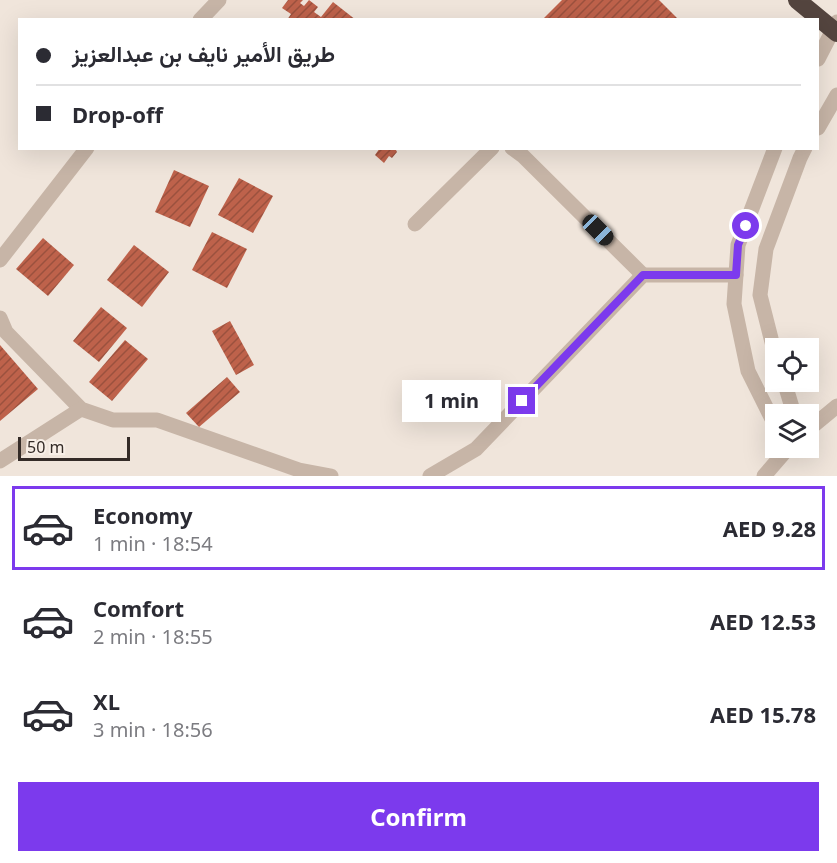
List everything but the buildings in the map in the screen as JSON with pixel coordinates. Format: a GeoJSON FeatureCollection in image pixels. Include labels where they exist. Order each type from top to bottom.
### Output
{"type":"FeatureCollection","features":[{"type":"Feature","properties":{"kind":"highway"},"geometry":{"type":"LineString","coordinates":[[797,0],[836,29]]}},
{"type":"Feature","properties":{"kind":"street"},"geometry":{"type":"LineString","coordinates":[[202,18],[219,0]]}},
{"type":"Feature","properties":{"kind":"street"},"geometry":{"type":"LineString","coordinates":[[819,57],[836,29]]}},
{"type":"Feature","properties":{"kind":"street"},"geometry":{"type":"LineString","coordinates":[[819,126],[837,95]]}},
{"type":"Feature","properties":{"kind":"street"},"geometry":{"type":"LineString","coordinates":[[0,260],[85,150]]}},
{"type":"Feature","properties":{"kind":"street"},"geometry":{"type":"LineString","coordinates":[[415,224],[490,150]]}},
{"type":"Feature","properties":{"kind":"street"},"geometry":{"type":"LineString","coordinates":[[515,150],[643,275],[736,275]]}},
{"type":"Feature","properties":{"kind":"street"},"geometry":{"type":"LineString","coordinates":[[765,405],[748,371],[735,304],[736,275],[738,245],[774,150]]}},
{"type":"Feature","properties":{"kind":"street"},"geometry":{"type":"LineString","coordinates":[[771,338],[760,295],[766,249],[804,150]]}},
{"type":"Feature","properties":{"kind":"street"},"geometry":{"type":"LineString","coordinates":[[430,476],[476,449],[643,275]]}},
{"type":"Feature","properties":{"kind":"street"},"geometry":{"type":"LineString","coordinates":[[0,318],[6,332],[81,409],[113,420],[157,420],[299,470],[331,476]]}},
{"type":"Feature","properties":{"kind":"street"},"geometry":{"type":"LineString","coordinates":[[819,421],[837,406]]}},
{"type":"Feature","properties":{"kind":"street"},"geometry":{"type":"LineString","coordinates":[[0,461],[81,409]]}},
{"type":"Feature","properties":{"kind":"street"},"geometry":{"type":"LineString","coordinates":[[764,476],[780,458]]}},
{"type":"Feature","properties":{"kind":"street"},"geometry":{"type":"LineString","coordinates":[[453,476],[458,459]]}},
{"type":"Feature","properties":{"kind":"street"},"geometry":{"type":"LineString","coordinates":[[281,476],[299,470]]}},
{"type":"Feature","properties":{"kind":"route"},"geometry":{"type":"LineString","coordinates":[[522,401],[643,275],[736,275],[738,245],[746,226]]}}]}
